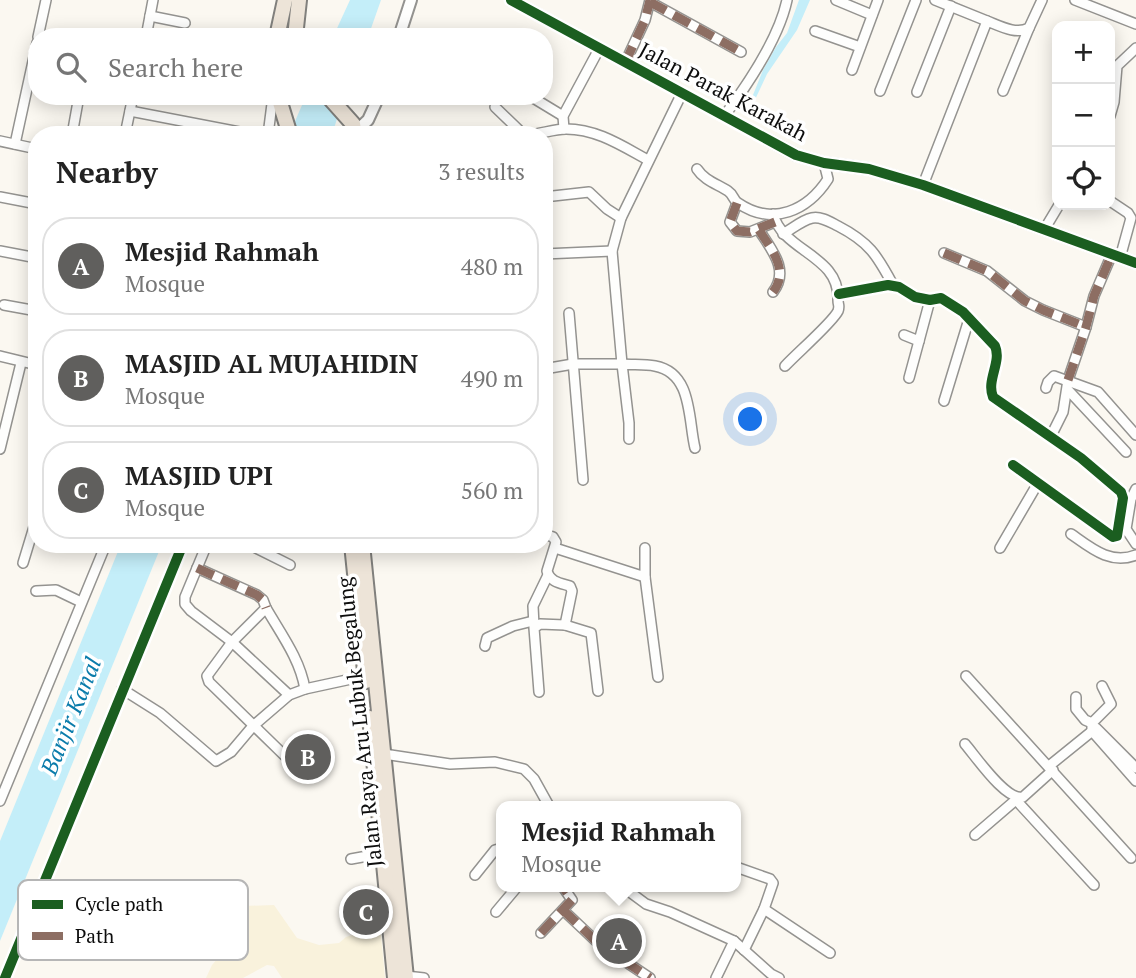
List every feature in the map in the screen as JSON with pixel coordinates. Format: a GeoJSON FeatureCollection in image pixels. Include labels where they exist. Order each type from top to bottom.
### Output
{"type":"FeatureCollection","features":[{"type":"Feature","properties":{"kind":"main road"},"geometry":{"type":"LineString","coordinates":[[278,28],[285,0]]}},
{"type":"Feature","properties":{"kind":"main road"},"geometry":{"type":"LineString","coordinates":[[296,28],[299,0]]}},
{"type":"Feature","properties":{"kind":"main road"},"geometry":{"type":"LineString","coordinates":[[279,105],[287,126]]}},
{"type":"Feature","properties":{"kind":"main road"},"geometry":{"type":"LineString","coordinates":[[335,105],[351,126]]}},
{"type":"Feature","properties":{"kind":"main road","name":"Jalan Raya Aru Lubuk Begalung"},"geometry":{"type":"LineString","coordinates":[[354,553],[384,754],[395,917],[402,977]]}},
{"type":"Feature","properties":{"kind":"main road","name":"Jalan Raya Aru Lubuk Begalung"},"geometry":{"type":"LineString","coordinates":[[361,553],[359,571],[365,676],[384,853],[395,917]]}},
{"type":"Feature","properties":{"kind":"street"},"geometry":{"type":"LineString","coordinates":[[40,28],[46,0]]}},
{"type":"Feature","properties":{"kind":"street"},"geometry":{"type":"LineString","coordinates":[[148,28],[153,0]]}},
{"type":"Feature","properties":{"kind":"street"},"geometry":{"type":"LineString","coordinates":[[401,28],[411,0]]}},
{"type":"Feature","properties":{"kind":"street","name":"Jalan Parak Karakah"},"geometry":{"type":"LineString","coordinates":[[511,0],[796,155],[824,163],[869,169],[923,185],[1136,263]]}},
{"type":"Feature","properties":{"kind":"street"},"geometry":{"type":"LineString","coordinates":[[725,115],[743,91],[775,34],[787,0]]}},
{"type":"Feature","properties":{"kind":"street"},"geometry":{"type":"LineString","coordinates":[[836,0],[872,15]]}},
{"type":"Feature","properties":{"kind":"street"},"geometry":{"type":"LineString","coordinates":[[852,70],[878,0]]}},
{"type":"Feature","properties":{"kind":"street"},"geometry":{"type":"LineString","coordinates":[[880,92],[916,0]]}},
{"type":"Feature","properties":{"kind":"street"},"geometry":{"type":"LineString","coordinates":[[935,0],[1018,32],[1029,29]]}},
{"type":"Feature","properties":{"kind":"street"},"geometry":{"type":"LineString","coordinates":[[1076,0],[1136,24]]}},
{"type":"Feature","properties":{"kind":"street"},"geometry":{"type":"LineString","coordinates":[[625,63],[650,1],[741,52]]}},
{"type":"Feature","properties":{"kind":"street"},"geometry":{"type":"LineString","coordinates":[[1003,91],[1040,1]]}},
{"type":"Feature","properties":{"kind":"street"},"geometry":{"type":"LineString","coordinates":[[917,92],[951,6]]}},
{"type":"Feature","properties":{"kind":"street"},"geometry":{"type":"LineString","coordinates":[[150,16],[185,23]]}},
{"type":"Feature","properties":{"kind":"street"},"geometry":{"type":"LineString","coordinates":[[923,185],[987,21]]}},
{"type":"Feature","properties":{"kind":"street"},"geometry":{"type":"LineString","coordinates":[[816,31],[860,47]]}},
{"type":"Feature","properties":{"kind":"street"},"geometry":{"type":"LineString","coordinates":[[564,129],[563,116],[599,48]]}},
{"type":"Feature","properties":{"kind":"street"},"geometry":{"type":"LineString","coordinates":[[1115,90],[1117,66],[1136,48]]}},
{"type":"Feature","properties":{"kind":"street"},"geometry":{"type":"LineString","coordinates":[[15,144],[28,84]]}},
{"type":"Feature","properties":{"kind":"street"},"geometry":{"type":"LineString","coordinates":[[629,439],[612,251],[621,218],[682,93]]}},
{"type":"Feature","properties":{"kind":"street"},"geometry":{"type":"LineString","coordinates":[[74,126],[77,105]]}},
{"type":"Feature","properties":{"kind":"street"},"geometry":{"type":"LineString","coordinates":[[127,126],[131,105]]}},
{"type":"Feature","properties":{"kind":"street"},"geometry":{"type":"LineString","coordinates":[[271,126],[277,105]]}},
{"type":"Feature","properties":{"kind":"street"},"geometry":{"type":"LineString","coordinates":[[358,126],[368,120],[375,105]]}},
{"type":"Feature","properties":{"kind":"street"},"geometry":{"type":"LineString","coordinates":[[545,105],[563,116]]}},
{"type":"Feature","properties":{"kind":"street"},"geometry":{"type":"LineString","coordinates":[[495,107],[515,126]]}},
{"type":"Feature","properties":{"kind":"street"},"geometry":{"type":"LineString","coordinates":[[130,111],[208,126]]}},
{"type":"Feature","properties":{"kind":"street"},"geometry":{"type":"LineString","coordinates":[[553,131],[586,131],[648,160]]}},
{"type":"Feature","properties":{"kind":"street"},"geometry":{"type":"LineString","coordinates":[[0,141],[28,147]]}},
{"type":"Feature","properties":{"kind":"street"},"geometry":{"type":"LineString","coordinates":[[737,203],[730,217],[731,225],[742,233],[759,230],[774,218],[801,208],[816,195],[828,179],[824,163]]}},
{"type":"Feature","properties":{"kind":"street"},"geometry":{"type":"LineString","coordinates":[[697,169],[704,177],[731,192],[737,203],[774,218],[783,234],[823,264],[838,286],[836,313],[785,366]]}},
{"type":"Feature","properties":{"kind":"street"},"geometry":{"type":"LineString","coordinates":[[553,196],[589,192],[621,218]]}},
{"type":"Feature","properties":{"kind":"street"},"geometry":{"type":"LineString","coordinates":[[0,197],[28,202]]}},
{"type":"Feature","properties":{"kind":"street"},"geometry":{"type":"LineString","coordinates":[[1051,436],[1063,412],[1068,385],[1094,296],[1116,256],[1131,218],[1115,204]]}},
{"type":"Feature","properties":{"kind":"street"},"geometry":{"type":"LineString","coordinates":[[1044,230],[1056,210]]}},
{"type":"Feature","properties":{"kind":"street"},"geometry":{"type":"LineString","coordinates":[[783,234],[806,220],[817,217],[825,219],[861,238],[869,246],[893,285],[915,297],[930,300],[942,298],[969,319],[998,352],[990,387],[993,397],[1051,436],[1117,487],[1122,495],[1119,533],[1112,537],[1013,465]]}},
{"type":"Feature","properties":{"kind":"street"},"geometry":{"type":"LineString","coordinates":[[759,230],[779,263],[780,273],[773,292]]}},
{"type":"Feature","properties":{"kind":"street"},"geometry":{"type":"LineString","coordinates":[[0,251],[28,256]]}},
{"type":"Feature","properties":{"kind":"street"},"geometry":{"type":"LineString","coordinates":[[553,254],[612,251]]}},
{"type":"Feature","properties":{"kind":"street"},"geometry":{"type":"LineString","coordinates":[[944,253],[987,271],[1025,301],[1086,327]]}},
{"type":"Feature","properties":{"kind":"street"},"geometry":{"type":"LineString","coordinates":[[839,294],[893,285]]}},
{"type":"Feature","properties":{"kind":"street"},"geometry":{"type":"LineString","coordinates":[[909,379],[930,300]]}},
{"type":"Feature","properties":{"kind":"street"},"geometry":{"type":"LineString","coordinates":[[4,304],[28,309]]}},
{"type":"Feature","properties":{"kind":"street"},"geometry":{"type":"LineString","coordinates":[[569,313],[583,480]]}},
{"type":"Feature","properties":{"kind":"street"},"geometry":{"type":"LineString","coordinates":[[944,401],[969,319]]}},
{"type":"Feature","properties":{"kind":"street"},"geometry":{"type":"LineString","coordinates":[[905,335],[919,341]]}},
{"type":"Feature","properties":{"kind":"street"},"geometry":{"type":"LineString","coordinates":[[0,356],[28,364]]}},
{"type":"Feature","properties":{"kind":"street"},"geometry":{"type":"LineString","coordinates":[[0,449],[22,363]]}},
{"type":"Feature","properties":{"kind":"street"},"geometry":{"type":"LineString","coordinates":[[553,368],[622,364],[656,366],[674,376],[689,402],[689,420],[695,448]]}},
{"type":"Feature","properties":{"kind":"street"},"geometry":{"type":"LineString","coordinates":[[1046,388],[1053,376],[1068,385],[1098,392],[1136,435]]}},
{"type":"Feature","properties":{"kind":"street"},"geometry":{"type":"LineString","coordinates":[[1068,385],[1126,452]]}},
{"type":"Feature","properties":{"kind":"street"},"geometry":{"type":"LineString","coordinates":[[1000,548],[1038,483]]}},
{"type":"Feature","properties":{"kind":"street"},"geometry":{"type":"LineString","coordinates":[[1122,495],[1136,488]]}},
{"type":"Feature","properties":{"kind":"street"},"geometry":{"type":"LineString","coordinates":[[1136,488],[1131,499],[1126,529],[1136,544]]}},
{"type":"Feature","properties":{"kind":"street"},"geometry":{"type":"LineString","coordinates":[[1071,534],[1105,557],[1136,555]]}},
{"type":"Feature","properties":{"kind":"street"},"geometry":{"type":"LineString","coordinates":[[539,692],[533,606],[548,575],[555,548],[553,538]]}},
{"type":"Feature","properties":{"kind":"street"},"geometry":{"type":"LineString","coordinates":[[23,563],[28,547]]}},
{"type":"Feature","properties":{"kind":"street"},"geometry":{"type":"LineString","coordinates":[[555,548],[645,577]]}},
{"type":"Feature","properties":{"kind":"street"},"geometry":{"type":"LineString","coordinates":[[645,548],[645,577],[658,677]]}},
{"type":"Feature","properties":{"kind":"street"},"geometry":{"type":"LineString","coordinates":[[0,801],[102,553]]}},
{"type":"Feature","properties":{"kind":"street"},"geometry":{"type":"LineString","coordinates":[[45,880],[179,553]]}},
{"type":"Feature","properties":{"kind":"street"},"geometry":{"type":"LineString","coordinates":[[203,553],[185,597],[185,604],[232,642],[289,695]]}},
{"type":"Feature","properties":{"kind":"street"},"geometry":{"type":"LineString","coordinates":[[266,553],[290,565]]}},
{"type":"Feature","properties":{"kind":"street"},"geometry":{"type":"LineString","coordinates":[[197,569],[263,600],[295,658],[303,675],[305,689]]}},
{"type":"Feature","properties":{"kind":"street"},"geometry":{"type":"LineString","coordinates":[[548,575],[552,580],[571,588],[565,625]]}},
{"type":"Feature","properties":{"kind":"street"},"geometry":{"type":"LineString","coordinates":[[36,591],[56,590],[82,603]]}},
{"type":"Feature","properties":{"kind":"street"},"geometry":{"type":"LineString","coordinates":[[266,608],[232,642],[209,672],[207,679],[286,757]]}},
{"type":"Feature","properties":{"kind":"street"},"geometry":{"type":"LineString","coordinates":[[485,646],[487,638],[502,630],[538,624],[565,625],[591,632],[598,691]]}},
{"type":"Feature","properties":{"kind":"street"},"geometry":{"type":"LineString","coordinates":[[122,690],[160,713],[216,761],[231,752],[253,726],[289,695],[365,676]]}},
{"type":"Feature","properties":{"kind":"street"},"geometry":{"type":"LineString","coordinates":[[966,677],[1131,858]]}},
{"type":"Feature","properties":{"kind":"street"},"geometry":{"type":"LineString","coordinates":[[975,835],[1017,799],[1023,797],[1092,727],[1111,704],[1102,686]]}},
{"type":"Feature","properties":{"kind":"street"},"geometry":{"type":"LineString","coordinates":[[1076,697],[1076,709],[1084,720],[1098,729],[1135,774]]}},
{"type":"Feature","properties":{"kind":"street"},"geometry":{"type":"LineString","coordinates":[[965,744],[1094,885]]}},
{"type":"Feature","properties":{"kind":"street"},"geometry":{"type":"LineString","coordinates":[[384,754],[450,764],[495,762],[524,769],[534,779],[546,801]]}},
{"type":"Feature","properties":{"kind":"street"},"geometry":{"type":"LineString","coordinates":[[475,875],[496,850]]}},
{"type":"Feature","properties":{"kind":"street"},"geometry":{"type":"LineString","coordinates":[[351,859],[384,853]]}},
{"type":"Feature","properties":{"kind":"street"},"geometry":{"type":"LineString","coordinates":[[741,869],[770,879],[773,883],[744,950]]}},
{"type":"Feature","properties":{"kind":"street"},"geometry":{"type":"LineString","coordinates":[[496,912],[513,892]]}},
{"type":"Feature","properties":{"kind":"street"},"geometry":{"type":"LineString","coordinates":[[541,933],[572,900],[566,892]]}},
{"type":"Feature","properties":{"kind":"street"},"geometry":{"type":"LineString","coordinates":[[629,892],[646,904],[734,941],[779,978]]}},
{"type":"Feature","properties":{"kind":"street"},"geometry":{"type":"LineString","coordinates":[[764,909],[830,953]]}},
{"type":"Feature","properties":{"kind":"street"},"geometry":{"type":"LineString","coordinates":[[563,910],[599,944],[650,978]]}},
{"type":"Feature","properties":{"kind":"street"},"geometry":{"type":"LineString","coordinates":[[716,978],[734,941]]}},
{"type":"Feature","properties":{"kind":"street"},"geometry":{"type":"LineString","coordinates":[[5,978],[18,946]]}},
{"type":"Feature","properties":{"kind":"street"},"geometry":{"type":"LineString","coordinates":[[402,977],[424,978]]}},
{"type":"Feature","properties":{"kind":"shaded area"},"geometry":{"type":"Polygon","coordinates":[[[274,905],[297,938],[319,945],[339,943],[346,937],[375,928],[381,935],[385,978],[282,978],[274,966],[267,965],[243,978],[206,978],[216,960],[248,960],[248,906],[274,905]]]}},
{"type":"Feature","properties":{"kind":"water"},"geometry":{"type":"Polygon","coordinates":[[[350,0],[381,0],[371,28],[337,28],[350,0]]]}},
{"type":"Feature","properties":{"kind":"water"},"geometry":{"type":"Polygon","coordinates":[[[799,0],[810,0],[797,30],[767,74],[752,106],[749,105],[763,70],[787,33],[799,0]]]}},
{"type":"Feature","properties":{"kind":"water"},"geometry":{"type":"Polygon","coordinates":[[[302,105],[341,105],[335,126],[293,126],[302,105]]]}},
{"type":"Feature","properties":{"kind":"water","name":"Banjir Kanal"},"geometry":{"type":"Polygon","coordinates":[[[117,553],[158,553],[25,880],[18,880],[18,897],[0,941],[0,841],[117,553]]]}},
{"type":"Feature","properties":{"kind":"marked path"},"geometry":{"type":"LineString","coordinates":[[625,63],[645,20],[650,0]]}},
{"type":"Feature","properties":{"kind":"marked path"},"geometry":{"type":"LineString","coordinates":[[650,2],[741,52]]}},
{"type":"Feature","properties":{"kind":"marked path"},"geometry":{"type":"LineString","coordinates":[[737,203],[730,222],[737,231],[750,232],[775,222]]}},
{"type":"Feature","properties":{"kind":"marked path"},"geometry":{"type":"LineString","coordinates":[[759,230],[773,252],[779,268],[780,276],[773,292]]}},
{"type":"Feature","properties":{"kind":"marked path"},"geometry":{"type":"LineString","coordinates":[[944,253],[987,271],[1025,301],[1086,327]]}},
{"type":"Feature","properties":{"kind":"marked path"},"geometry":{"type":"LineString","coordinates":[[1068,380],[1094,296],[1112,254]]}},
{"type":"Feature","properties":{"kind":"marked path"},"geometry":{"type":"LineString","coordinates":[[197,568],[257,595],[266,608]]}},
{"type":"Feature","properties":{"kind":"marked path"},"geometry":{"type":"LineString","coordinates":[[541,933],[572,900],[566,892]]}},
{"type":"Feature","properties":{"kind":"marked path"},"geometry":{"type":"LineString","coordinates":[[563,910],[599,944],[650,978]]}},
{"type":"Feature","properties":{"kind":"cycle path"},"geometry":{"type":"LineString","coordinates":[[511,0],[796,155],[824,163],[869,169],[923,185],[1136,263]]}},
{"type":"Feature","properties":{"kind":"cycle path"},"geometry":{"type":"LineString","coordinates":[[839,294],[888,285],[899,287],[915,297],[930,300],[941,298],[963,312],[995,346],[997,358],[991,384],[993,397],[1081,458],[1121,492],[1123,498],[1117,536],[1113,537],[1013,465]]}},
{"type":"Feature","properties":{"kind":"cycle path"},"geometry":{"type":"LineString","coordinates":[[45,880],[179,553]]}},
{"type":"Feature","properties":{"kind":"cycle path"},"geometry":{"type":"LineString","coordinates":[[5,978],[18,946]]}},
{"type":"Feature","properties":{"kind":"place","name":"MASJID AL MUJAHIDIN"},"geometry":{"type":"Point","coordinates":[308,757]}},
{"type":"Feature","properties":{"kind":"place","name":"MASJID UPI"},"geometry":{"type":"Point","coordinates":[366,912]}},
{"type":"Feature","properties":{"kind":"place","name":"Mesjid Rahmah"},"geometry":{"type":"Point","coordinates":[619,941]}}]}
